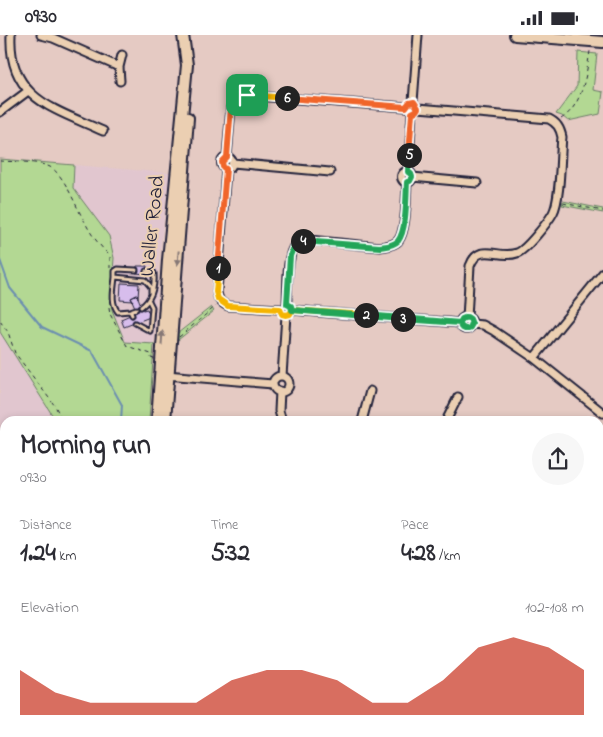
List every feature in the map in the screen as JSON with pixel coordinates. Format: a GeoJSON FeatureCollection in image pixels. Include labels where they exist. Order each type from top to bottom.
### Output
{"type":"FeatureCollection","features":[{"type":"Feature","properties":{"kind":"street"},"geometry":{"type":"LineString","coordinates":[[11,35],[13,63],[28,91],[37,100],[48,106],[103,131]]}},
{"type":"Feature","properties":{"kind":"street"},"geometry":{"type":"LineString","coordinates":[[41,35],[53,38],[119,67]]}},
{"type":"Feature","properties":{"kind":"street","name":"Waller Road"},"geometry":{"type":"LineString","coordinates":[[158,416],[164,375],[178,206],[187,65],[183,35]]}},
{"type":"Feature","properties":{"kind":"street","name":"Waller Road"},"geometry":{"type":"LineString","coordinates":[[178,206],[188,131],[191,35]]}},
{"type":"Feature","properties":{"kind":"street"},"geometry":{"type":"LineString","coordinates":[[282,376],[289,310],[290,256],[294,246],[300,241],[309,240],[380,247],[390,246],[397,241],[402,233],[409,177],[412,110],[416,103],[413,102],[418,35]]}},
{"type":"Feature","properties":{"kind":"street"},"geometry":{"type":"LineString","coordinates":[[515,35],[603,42]]}},
{"type":"Feature","properties":{"kind":"street"},"geometry":{"type":"LineString","coordinates":[[120,81],[119,67],[122,55]]}},
{"type":"Feature","properties":{"kind":"street"},"geometry":{"type":"LineString","coordinates":[[0,112],[28,91]]}},
{"type":"Feature","properties":{"kind":"street"},"geometry":{"type":"LineString","coordinates":[[460,323],[289,310],[282,305],[280,309],[228,306],[221,302],[216,292],[226,169],[223,167],[222,162],[227,157],[233,101],[241,95],[247,95],[412,110],[549,119],[555,122],[560,129],[562,137],[557,201],[553,214],[524,249],[517,253],[509,255],[483,252],[472,259],[467,317],[472,324]]}},
{"type":"Feature","properties":{"kind":"street"},"geometry":{"type":"LineString","coordinates":[[227,157],[233,163],[330,172]]}},
{"type":"Feature","properties":{"kind":"street"},"geometry":{"type":"LineString","coordinates":[[226,169],[230,168],[233,163]]}},
{"type":"Feature","properties":{"kind":"street"},"geometry":{"type":"LineString","coordinates":[[409,177],[477,183]]}},
{"type":"Feature","properties":{"kind":"street"},"geometry":{"type":"LineString","coordinates":[[534,358],[603,273]]}},
{"type":"Feature","properties":{"kind":"street"},"geometry":{"type":"LineString","coordinates":[[460,323],[462,319],[467,317]]}},
{"type":"Feature","properties":{"kind":"street"},"geometry":{"type":"LineString","coordinates":[[460,323],[461,327],[465,329],[469,329],[472,324]]}},
{"type":"Feature","properties":{"kind":"street"},"geometry":{"type":"LineString","coordinates":[[472,324],[483,325],[494,331],[534,358],[603,413]]}},
{"type":"Feature","properties":{"kind":"street"},"geometry":{"type":"LineString","coordinates":[[164,375],[273,384]]}},
{"type":"Feature","properties":{"kind":"street","name":"Waller Road"},"geometry":{"type":"LineString","coordinates":[[164,375],[165,416]]}},
{"type":"Feature","properties":{"kind":"street"},"geometry":{"type":"LineString","coordinates":[[282,376],[287,379],[288,384],[286,389],[280,391],[275,389],[273,384],[275,378],[282,376]]}},
{"type":"Feature","properties":{"kind":"street"},"geometry":{"type":"LineString","coordinates":[[280,391],[280,416]]}},
{"type":"Feature","properties":{"kind":"street"},"geometry":{"type":"LineString","coordinates":[[363,416],[370,391]]}},
{"type":"Feature","properties":{"kind":"street"},"geometry":{"type":"LineString","coordinates":[[448,416],[458,397]]}},
{"type":"Feature","properties":{"kind":"lane"},"geometry":{"type":"LineString","coordinates":[[136,270],[118,269],[115,271],[113,301],[114,307],[118,311],[131,313],[136,309]]}},
{"type":"Feature","properties":{"kind":"lane"},"geometry":{"type":"LineString","coordinates":[[141,307],[149,301],[154,286],[155,274],[146,271]]}},
{"type":"Feature","properties":{"kind":"lane"},"geometry":{"type":"LineString","coordinates":[[114,277],[145,280],[151,287],[151,293]]}},
{"type":"Feature","properties":{"kind":"lane"},"geometry":{"type":"LineString","coordinates":[[135,323],[150,331],[152,307],[149,301]]}},
{"type":"Feature","properties":{"kind":"path"},"geometry":{"type":"LineString","coordinates":[[555,122],[563,118],[583,89],[590,51]]}},
{"type":"Feature","properties":{"kind":"path"},"geometry":{"type":"LineString","coordinates":[[0,161],[43,165],[53,170],[67,188],[85,223],[101,248],[110,256],[110,272]]}},
{"type":"Feature","properties":{"kind":"path"},"geometry":{"type":"LineString","coordinates":[[557,201],[603,211]]}},
{"type":"Feature","properties":{"kind":"path"},"geometry":{"type":"LineString","coordinates":[[109,301],[110,314],[127,346],[151,354],[151,358],[154,359]]}},
{"type":"Feature","properties":{"kind":"path"},"geometry":{"type":"LineString","coordinates":[[176,340],[221,302]]}},
{"type":"Feature","properties":{"kind":"path"},"geometry":{"type":"LineString","coordinates":[[0,321],[8,332],[15,353],[55,406],[60,416]]}},
{"type":"Feature","properties":{"kind":"shaded area"},"geometry":{"type":"Polygon","coordinates":[[[74,165],[170,173],[159,257],[154,344],[125,342],[112,310],[114,259],[73,188],[74,165]]]}},
{"type":"Feature","properties":{"kind":"shaded area"},"geometry":{"type":"Polygon","coordinates":[[[0,332],[53,416],[0,416],[0,332]]]}},
{"type":"Feature","properties":{"kind":"green space"},"geometry":{"type":"Polygon","coordinates":[[[578,52],[597,54],[593,90],[603,92],[600,114],[568,121],[556,114],[577,86],[578,52]]]}},
{"type":"Feature","properties":{"kind":"green space"},"geometry":{"type":"Polygon","coordinates":[[[0,159],[74,165],[73,188],[109,236],[114,258],[112,310],[125,342],[154,344],[149,416],[53,416],[0,332],[0,159]]]}},
{"type":"Feature","properties":{"kind":"green space"},"geometry":{"type":"Polygon","coordinates":[[[563,201],[603,209],[603,213],[562,205],[563,201]]]}},
{"type":"Feature","properties":{"kind":"green space"},"geometry":{"type":"Polygon","coordinates":[[[211,307],[214,311],[178,340],[178,333],[211,307]]]}},
{"type":"Feature","properties":{"kind":"building"},"geometry":{"type":"Polygon","coordinates":[[[137,266],[147,266],[146,274],[136,273],[137,266]]]}},
{"type":"Feature","properties":{"kind":"building"},"geometry":{"type":"Polygon","coordinates":[[[121,283],[139,284],[138,298],[137,295],[131,298],[133,301],[120,300],[121,283]]]}},
{"type":"Feature","properties":{"kind":"building"},"geometry":{"type":"Polygon","coordinates":[[[137,295],[143,310],[147,309],[150,317],[124,327],[121,319],[137,312],[131,298],[137,295]]]}},
{"type":"Feature","properties":{"kind":"waterway"},"geometry":{"type":"LineString","coordinates":[[0,260],[10,288],[42,327],[92,351],[122,405],[121,416]]}},
{"type":"Feature","properties":{"kind":"route"},"geometry":{"type":"LineString","coordinates":[[247,95],[241,95],[233,101],[227,157],[222,162],[223,167],[226,169],[216,292],[221,303],[228,306],[280,309],[284,315],[290,314],[292,310],[356,315],[460,323],[463,318],[467,317],[472,322],[469,329],[461,327],[460,323],[292,310],[291,306],[287,304],[290,256],[294,246],[300,241],[309,240],[380,247],[390,246],[397,241],[402,233],[407,182],[412,179],[410,172],[408,172],[412,113],[418,108],[416,103],[409,103],[406,107],[247,95]]}}]}
